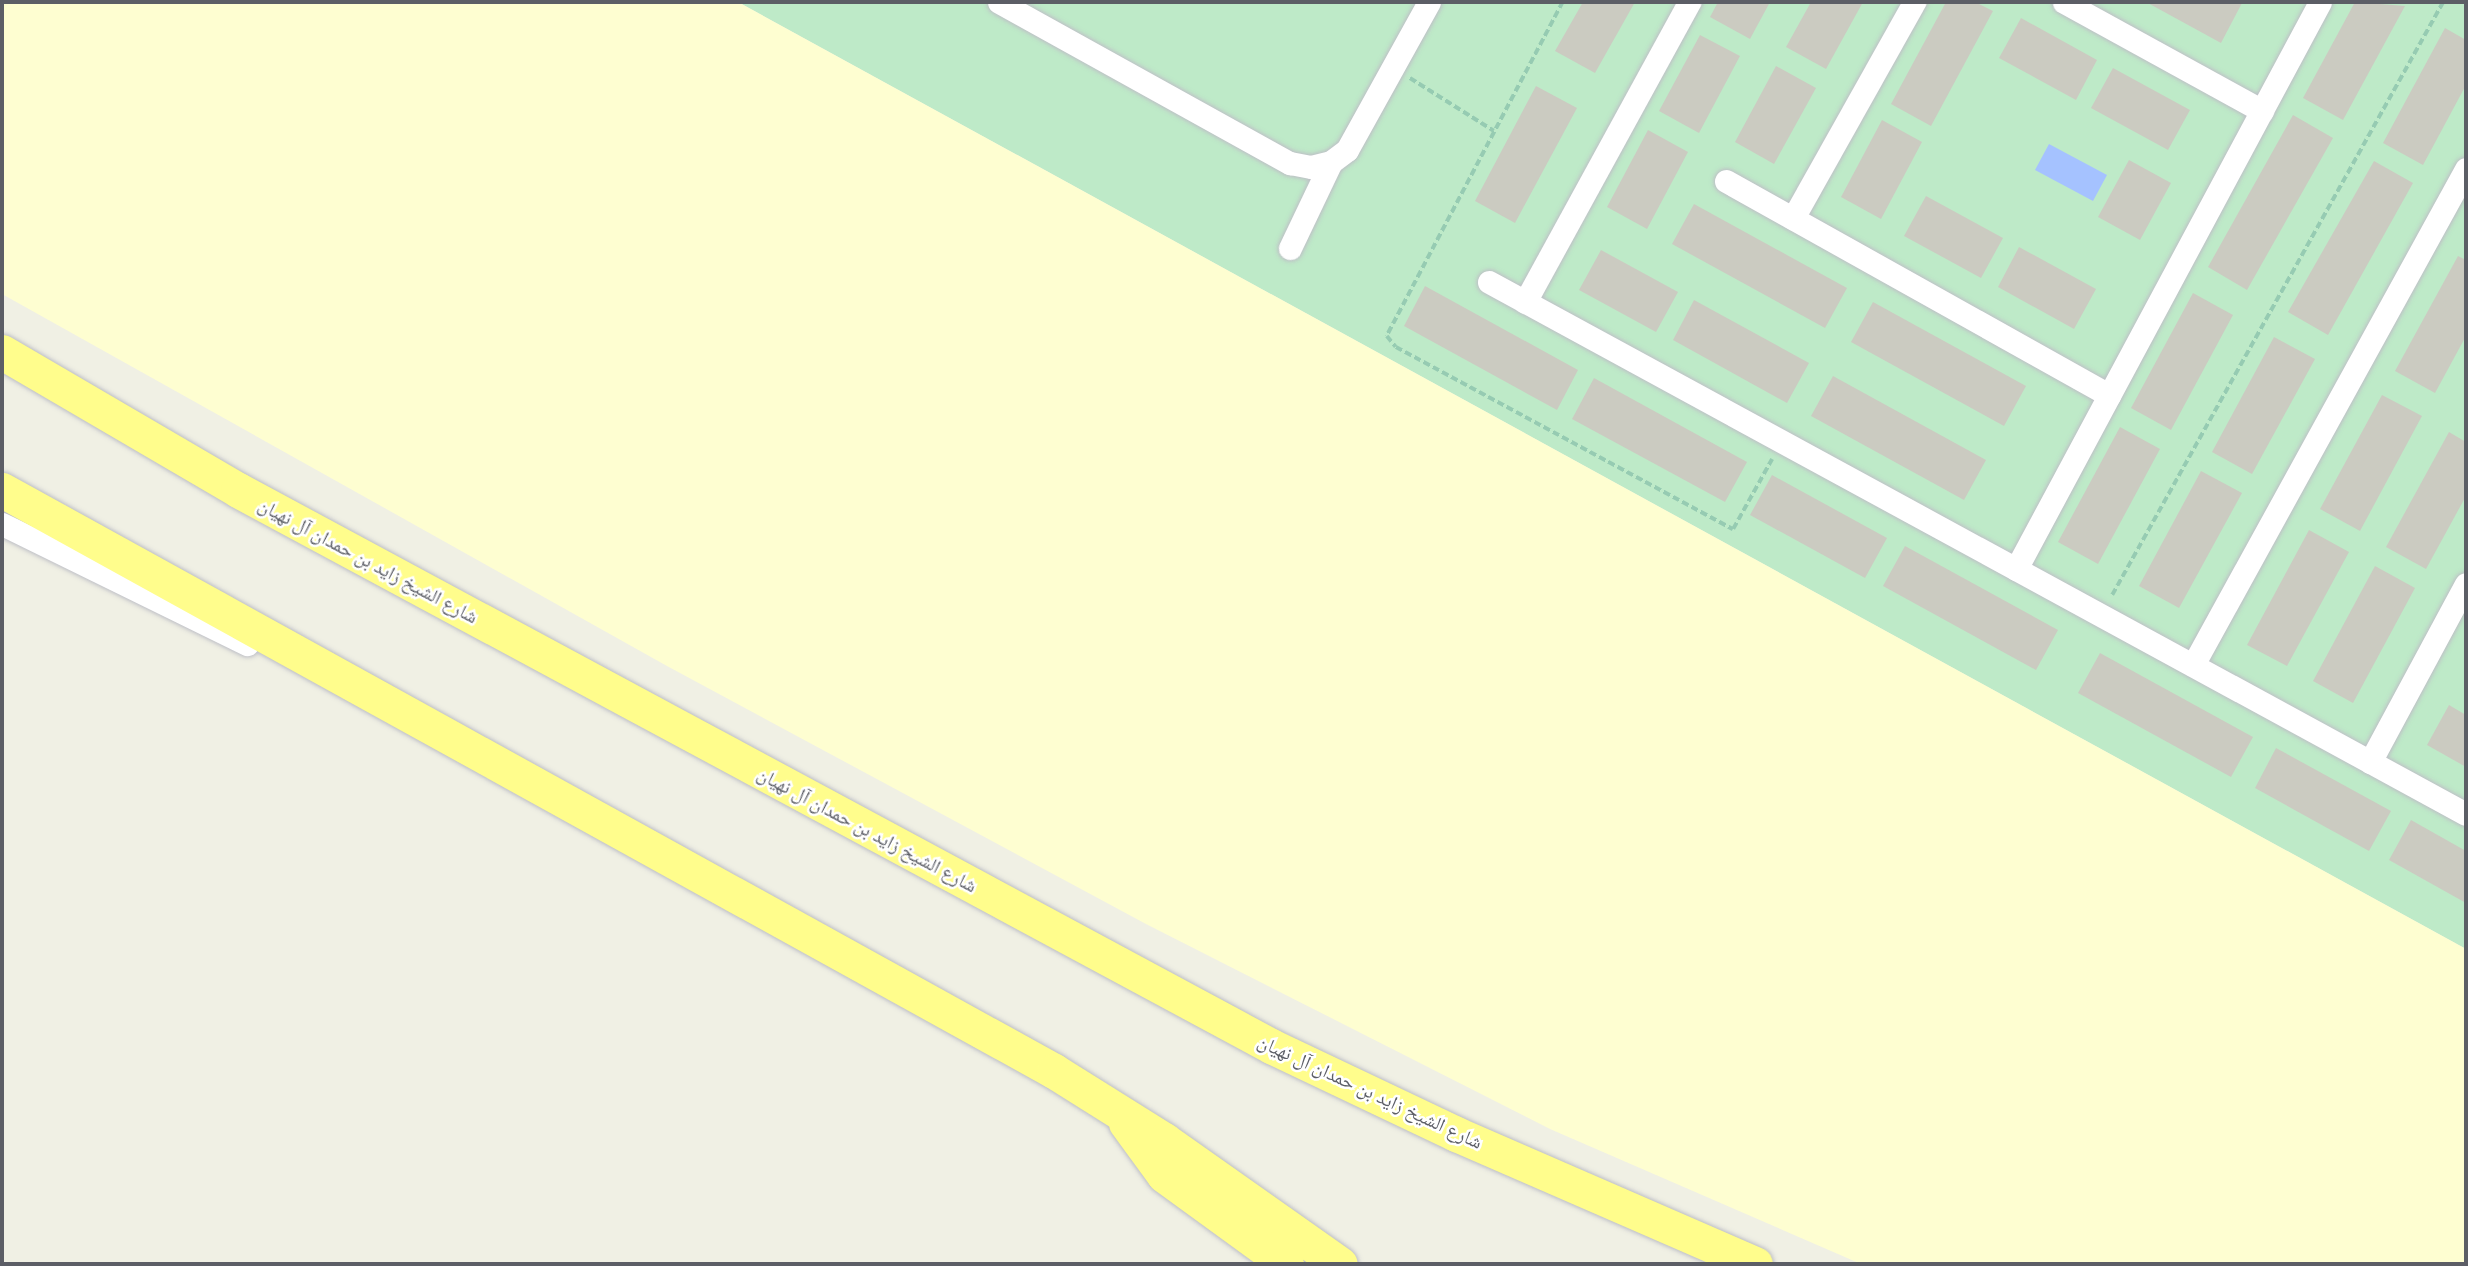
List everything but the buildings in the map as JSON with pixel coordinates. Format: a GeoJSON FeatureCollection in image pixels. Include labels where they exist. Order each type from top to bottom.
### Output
{"type":"FeatureCollection","features":[{"type":"Feature","properties":{"kind":"highway","name":"شارع الشيخ زايد بن حمدان آل نهيان"},"geometry":{"type":"LineString","coordinates":[[2,352],[238,490],[1273,1047],[1456,1134],[1755,1264]]}},
{"type":"Feature","properties":{"kind":"highway"},"geometry":{"type":"LineString","coordinates":[[2,490],[952,1013],[1121,1113],[1340,1264]]}},
{"type":"Feature","properties":{"kind":"highway"},"geometry":{"type":"LineString","coordinates":[[1121,1113],[1140,1147],[1164,1175],[1286,1264]]}},
{"type":"Feature","properties":{"kind":"street"},"geometry":{"type":"LineString","coordinates":[[999,2],[1290,163],[1311,167],[1331,162]]}},
{"type":"Feature","properties":{"kind":"street"},"geometry":{"type":"LineString","coordinates":[[1290,248],[1331,162],[1353,142],[1429,2]]}},
{"type":"Feature","properties":{"kind":"street"},"geometry":{"type":"LineString","coordinates":[[1525,302],[1689,2]]}},
{"type":"Feature","properties":{"kind":"street"},"geometry":{"type":"LineString","coordinates":[[1793,218],[1914,2]]}},
{"type":"Feature","properties":{"kind":"street"},"geometry":{"type":"LineString","coordinates":[[2064,2],[2262,110]]}},
{"type":"Feature","properties":{"kind":"street"},"geometry":{"type":"LineString","coordinates":[[2016,569],[2320,2]]}},
{"type":"Feature","properties":{"kind":"street"},"geometry":{"type":"LineString","coordinates":[[2193,665],[2456,211],[2466,169]]}},
{"type":"Feature","properties":{"kind":"street"},"geometry":{"type":"LineString","coordinates":[[1726,181],[2109,395]]}},
{"type":"Feature","properties":{"kind":"street"},"geometry":{"type":"LineString","coordinates":[[1489,282],[2466,814]]}},
{"type":"Feature","properties":{"kind":"street"},"geometry":{"type":"LineString","coordinates":[[2,524],[239,639],[608,836],[668,857]]}},
{"type":"Feature","properties":{"kind":"street"},"geometry":{"type":"LineString","coordinates":[[2370,762],[2466,586]]}},
{"type":"Feature","properties":{"kind":"path"},"geometry":{"type":"LineString","coordinates":[[2101,615],[2442,2]]}},
{"type":"Feature","properties":{"kind":"path"},"geometry":{"type":"LineString","coordinates":[[1394,67],[1494,131]]}},
{"type":"Feature","properties":{"kind":"shaded area"},"geometry":{"type":"Polygon","coordinates":[[[738,2],[2466,2],[2466,949],[738,2]]]}},
{"type":"Feature","properties":{"kind":"sand"},"geometry":{"type":"Polygon","coordinates":[[[2,2],[738,2],[2466,949],[2466,1264],[1861,1264],[1550,1129],[1146,924],[667,666],[2,294],[2,2]]]}},
{"type":"Feature","properties":{"kind":"water"},"geometry":{"type":"Polygon","coordinates":[[[2049,144],[2107,175],[2093,201],[2035,170],[2049,144]]]}}]}
